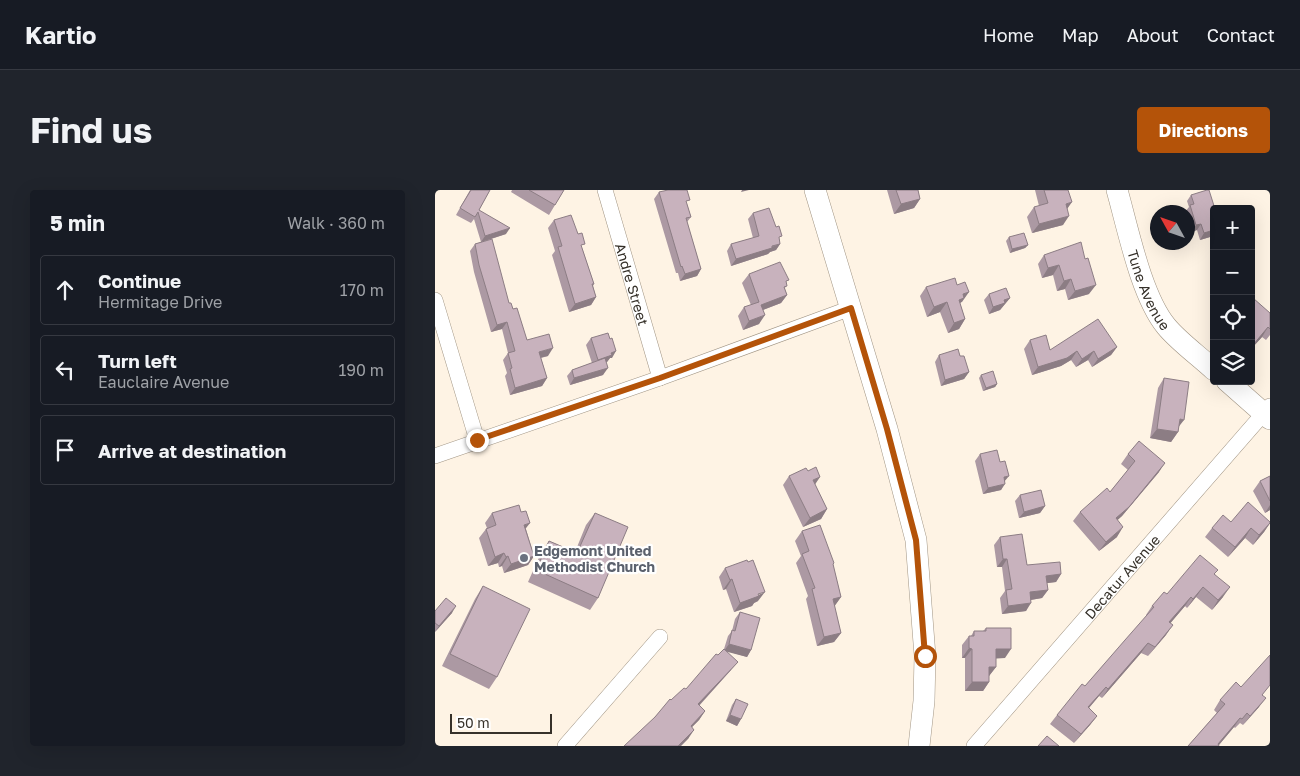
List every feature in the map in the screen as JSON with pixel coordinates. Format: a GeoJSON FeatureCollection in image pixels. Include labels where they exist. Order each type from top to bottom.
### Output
{"type":"FeatureCollection","features":[{"type":"Feature","properties":{"kind":"street","name":"Andre Street"},"geometry":{"type":"LineString","coordinates":[[605,190],[660,378]]}},
{"type":"Feature","properties":{"kind":"street"},"geometry":{"type":"LineString","coordinates":[[815,190],[887,429],[916,540],[925,656],[924,701],[919,746]]}},
{"type":"Feature","properties":{"kind":"street","name":"Tune Avenue"},"geometry":{"type":"LineString","coordinates":[[1117,190],[1143,281],[1156,311],[1165,326],[1210,367]]}},
{"type":"Feature","properties":{"kind":"street"},"geometry":{"type":"LineString","coordinates":[[435,300],[477,440]]}},
{"type":"Feature","properties":{"kind":"street"},"geometry":{"type":"LineString","coordinates":[[435,456],[660,378],[851,308]]}},
{"type":"Feature","properties":{"kind":"street"},"geometry":{"type":"LineString","coordinates":[[1232,385],[1268,413]]}},
{"type":"Feature","properties":{"kind":"street","name":"Decatur Avenue"},"geometry":{"type":"LineString","coordinates":[[974,746],[1268,413]]}},
{"type":"Feature","properties":{"kind":"street"},"geometry":{"type":"LineString","coordinates":[[565,746],[660,637]]}},
{"type":"Feature","properties":{"kind":"building"},"geometry":{"type":"Polygon","coordinates":[[[471,190],[490,190],[479,210],[510,228],[485,236],[478,212],[475,217],[460,208],[471,190]]]}},
{"type":"Feature","properties":{"kind":"building"},"geometry":{"type":"Polygon","coordinates":[[[529,190],[564,190],[555,205],[529,190]]]}},
{"type":"Feature","properties":{"kind":"building"},"geometry":{"type":"Polygon","coordinates":[[[687,190],[690,200],[686,201],[691,217],[686,218],[701,269],[685,274],[681,267],[659,192],[687,190]]]}},
{"type":"Feature","properties":{"kind":"building"},"geometry":{"type":"Polygon","coordinates":[[[896,190],[918,190],[920,199],[901,204],[896,190]]]}},
{"type":"Feature","properties":{"kind":"building"},"geometry":{"type":"Polygon","coordinates":[[[1044,190],[1068,190],[1072,202],[1066,204],[1069,216],[1039,224],[1034,207],[1048,203],[1044,190]]]}},
{"type":"Feature","properties":{"kind":"building"},"geometry":{"type":"Polygon","coordinates":[[[1209,190],[1214,205],[1210,205],[1210,231],[1204,233],[1201,224],[1196,225],[1195,205],[1190,205],[1194,204],[1191,195],[1209,190]]]}},
{"type":"Feature","properties":{"kind":"building"},"geometry":{"type":"Polygon","coordinates":[[[769,208],[776,227],[779,226],[782,236],[779,237],[780,244],[736,259],[731,244],[759,236],[753,213],[769,208]]]}},
{"type":"Feature","properties":{"kind":"building"},"geometry":{"type":"Polygon","coordinates":[[[571,215],[578,234],[582,233],[585,244],[581,245],[594,284],[592,284],[596,297],[575,304],[558,247],[562,246],[554,220],[571,215]]]}},
{"type":"Feature","properties":{"kind":"building"},"geometry":{"type":"Polygon","coordinates":[[[1024,233],[1028,245],[1012,249],[1009,237],[1024,233]]]}},
{"type":"Feature","properties":{"kind":"building"},"geometry":{"type":"Polygon","coordinates":[[[492,239],[509,303],[511,303],[513,309],[517,308],[527,340],[549,334],[553,348],[539,352],[547,378],[515,388],[508,353],[515,351],[507,322],[497,325],[479,265],[475,244],[492,239]]]}},
{"type":"Feature","properties":{"kind":"building"},"geometry":{"type":"Polygon","coordinates":[[[1081,242],[1085,259],[1088,258],[1096,285],[1075,291],[1071,279],[1064,281],[1059,265],[1048,268],[1044,255],[1081,242]]]}},
{"type":"Feature","properties":{"kind":"building"},"geometry":{"type":"Polygon","coordinates":[[[780,262],[789,280],[786,281],[787,286],[784,287],[787,295],[761,305],[765,315],[749,321],[744,307],[759,302],[749,274],[780,262]]]}},
{"type":"Feature","properties":{"kind":"building"},"geometry":{"type":"Polygon","coordinates":[[[955,278],[957,285],[965,282],[969,292],[963,294],[964,298],[959,300],[965,319],[954,323],[947,302],[934,307],[926,287],[955,278]]]}},
{"type":"Feature","properties":{"kind":"building"},"geometry":{"type":"Polygon","coordinates":[[[1006,288],[1010,298],[1004,300],[1005,303],[993,307],[989,294],[1006,288]]]}},
{"type":"Feature","properties":{"kind":"building"},"geometry":{"type":"Polygon","coordinates":[[[1255,300],[1270,313],[1270,329],[1268,327],[1255,343],[1255,300]]]}},
{"type":"Feature","properties":{"kind":"building"},"geometry":{"type":"Polygon","coordinates":[[[1098,319],[1117,347],[1098,359],[1094,351],[1082,359],[1077,351],[1067,358],[1038,367],[1030,340],[1046,335],[1050,350],[1098,319]]]}},
{"type":"Feature","properties":{"kind":"building"},"geometry":{"type":"Polygon","coordinates":[[[608,333],[610,339],[612,338],[616,351],[611,353],[612,355],[598,360],[591,338],[608,333]]]}},
{"type":"Feature","properties":{"kind":"building"},"geometry":{"type":"Polygon","coordinates":[[[958,349],[960,356],[964,356],[969,372],[945,380],[939,355],[958,349]]]}},
{"type":"Feature","properties":{"kind":"building"},"geometry":{"type":"Polygon","coordinates":[[[605,358],[608,368],[574,378],[572,370],[605,358]]]}},
{"type":"Feature","properties":{"kind":"building"},"geometry":{"type":"Polygon","coordinates":[[[993,371],[997,384],[986,388],[981,375],[993,371]]]}},
{"type":"Feature","properties":{"kind":"building"},"geometry":{"type":"Polygon","coordinates":[[[1164,378],[1189,382],[1184,420],[1180,419],[1178,432],[1157,429],[1164,378]]]}},
{"type":"Feature","properties":{"kind":"building"},"geometry":{"type":"Polygon","coordinates":[[[1139,441],[1165,463],[1129,507],[1116,518],[1123,527],[1106,542],[1080,512],[1107,488],[1110,492],[1135,461],[1128,454],[1139,441]]]}},
{"type":"Feature","properties":{"kind":"building"},"geometry":{"type":"Polygon","coordinates":[[[997,450],[1000,462],[1005,461],[1009,476],[1004,477],[1005,484],[988,488],[980,454],[997,450]]]}},
{"type":"Feature","properties":{"kind":"building"},"geometry":{"type":"Polygon","coordinates":[[[816,467],[820,477],[813,480],[827,509],[810,518],[789,476],[806,468],[808,471],[816,467]]]}},
{"type":"Feature","properties":{"kind":"building"},"geometry":{"type":"Polygon","coordinates":[[[1270,476],[1270,501],[1260,481],[1270,476]]]}},
{"type":"Feature","properties":{"kind":"building"},"geometry":{"type":"Polygon","coordinates":[[[1041,490],[1045,506],[1024,512],[1020,495],[1041,490]]]}},
{"type":"Feature","properties":{"kind":"building"},"geometry":{"type":"Polygon","coordinates":[[[1248,502],[1270,523],[1259,535],[1251,528],[1235,547],[1212,528],[1223,515],[1231,522],[1248,502]]]}},
{"type":"Feature","properties":{"kind":"building"},"geometry":{"type":"Polygon","coordinates":[[[519,505],[521,512],[526,511],[530,523],[524,525],[534,556],[511,564],[508,556],[506,557],[504,553],[495,557],[486,529],[496,525],[492,513],[519,505]]]}},
{"type":"Feature","properties":{"kind":"building"},"geometry":{"type":"Polygon","coordinates":[[[595,513],[628,527],[598,598],[536,570],[549,541],[577,553],[595,513]]]}},
{"type":"Feature","properties":{"kind":"building"},"geometry":{"type":"Polygon","coordinates":[[[820,525],[834,563],[841,597],[833,599],[841,633],[824,637],[812,589],[815,588],[802,554],[809,551],[802,531],[820,525]]]}},
{"type":"Feature","properties":{"kind":"building"},"geometry":{"type":"Polygon","coordinates":[[[1022,534],[1027,565],[1060,562],[1061,574],[1046,576],[1048,590],[1030,592],[1031,603],[1008,606],[1006,590],[1012,589],[1007,559],[1003,559],[1000,537],[1022,534]]]}},
{"type":"Feature","properties":{"kind":"building"},"geometry":{"type":"Polygon","coordinates":[[[1200,555],[1218,570],[1214,574],[1230,587],[1218,600],[1203,587],[1193,599],[1191,597],[1169,622],[1173,625],[1155,647],[1148,643],[1108,689],[1106,687],[1088,707],[1097,716],[1081,734],[1057,715],[1082,684],[1085,686],[1154,607],[1152,606],[1164,592],[1167,594],[1200,555]]]}},
{"type":"Feature","properties":{"kind":"building"},"geometry":{"type":"Polygon","coordinates":[[[747,560],[748,562],[753,560],[765,592],[740,603],[732,579],[730,580],[725,568],[747,560]]]}},
{"type":"Feature","properties":{"kind":"building"},"geometry":{"type":"Polygon","coordinates":[[[483,586],[530,609],[497,677],[450,654],[483,586]]]}},
{"type":"Feature","properties":{"kind":"building"},"geometry":{"type":"Polygon","coordinates":[[[446,598],[456,606],[439,626],[435,623],[435,611],[446,598]]]}},
{"type":"Feature","properties":{"kind":"building"},"geometry":{"type":"Polygon","coordinates":[[[740,612],[760,618],[751,650],[729,644],[732,630],[735,631],[740,612]]]}},
{"type":"Feature","properties":{"kind":"building"},"geometry":{"type":"Polygon","coordinates":[[[986,628],[1011,628],[1011,649],[996,649],[996,667],[989,667],[989,682],[972,682],[972,649],[969,648],[969,636],[974,636],[974,631],[986,631],[986,628]]]}},
{"type":"Feature","properties":{"kind":"building"},"geometry":{"type":"Polygon","coordinates":[[[724,649],[738,662],[698,704],[705,711],[691,726],[694,730],[678,746],[624,746],[655,717],[670,699],[684,688],[686,689],[716,654],[718,655],[724,649]]]}},
{"type":"Feature","properties":{"kind":"building"},"geometry":{"type":"Polygon","coordinates":[[[1270,655],[1270,685],[1262,695],[1266,698],[1250,716],[1247,713],[1242,719],[1240,718],[1218,744],[1219,746],[1188,746],[1225,704],[1220,700],[1236,682],[1241,687],[1270,655]]]}},
{"type":"Feature","properties":{"kind":"building"},"geometry":{"type":"Polygon","coordinates":[[[736,699],[748,704],[741,719],[730,715],[736,699]]]}},
{"type":"Feature","properties":{"kind":"building"},"geometry":{"type":"Polygon","coordinates":[[[1047,736],[1059,746],[1038,746],[1047,736]]]}},
{"type":"Feature","properties":{"kind":"place","name":"Edgemont United Methodist Church"},"geometry":{"type":"Point","coordinates":[524,558]}},
{"type":"Feature","properties":{"kind":"route"},"geometry":{"type":"LineString","coordinates":[[477,440],[660,378],[851,308],[887,429],[916,540],[925,656]]}}]}
